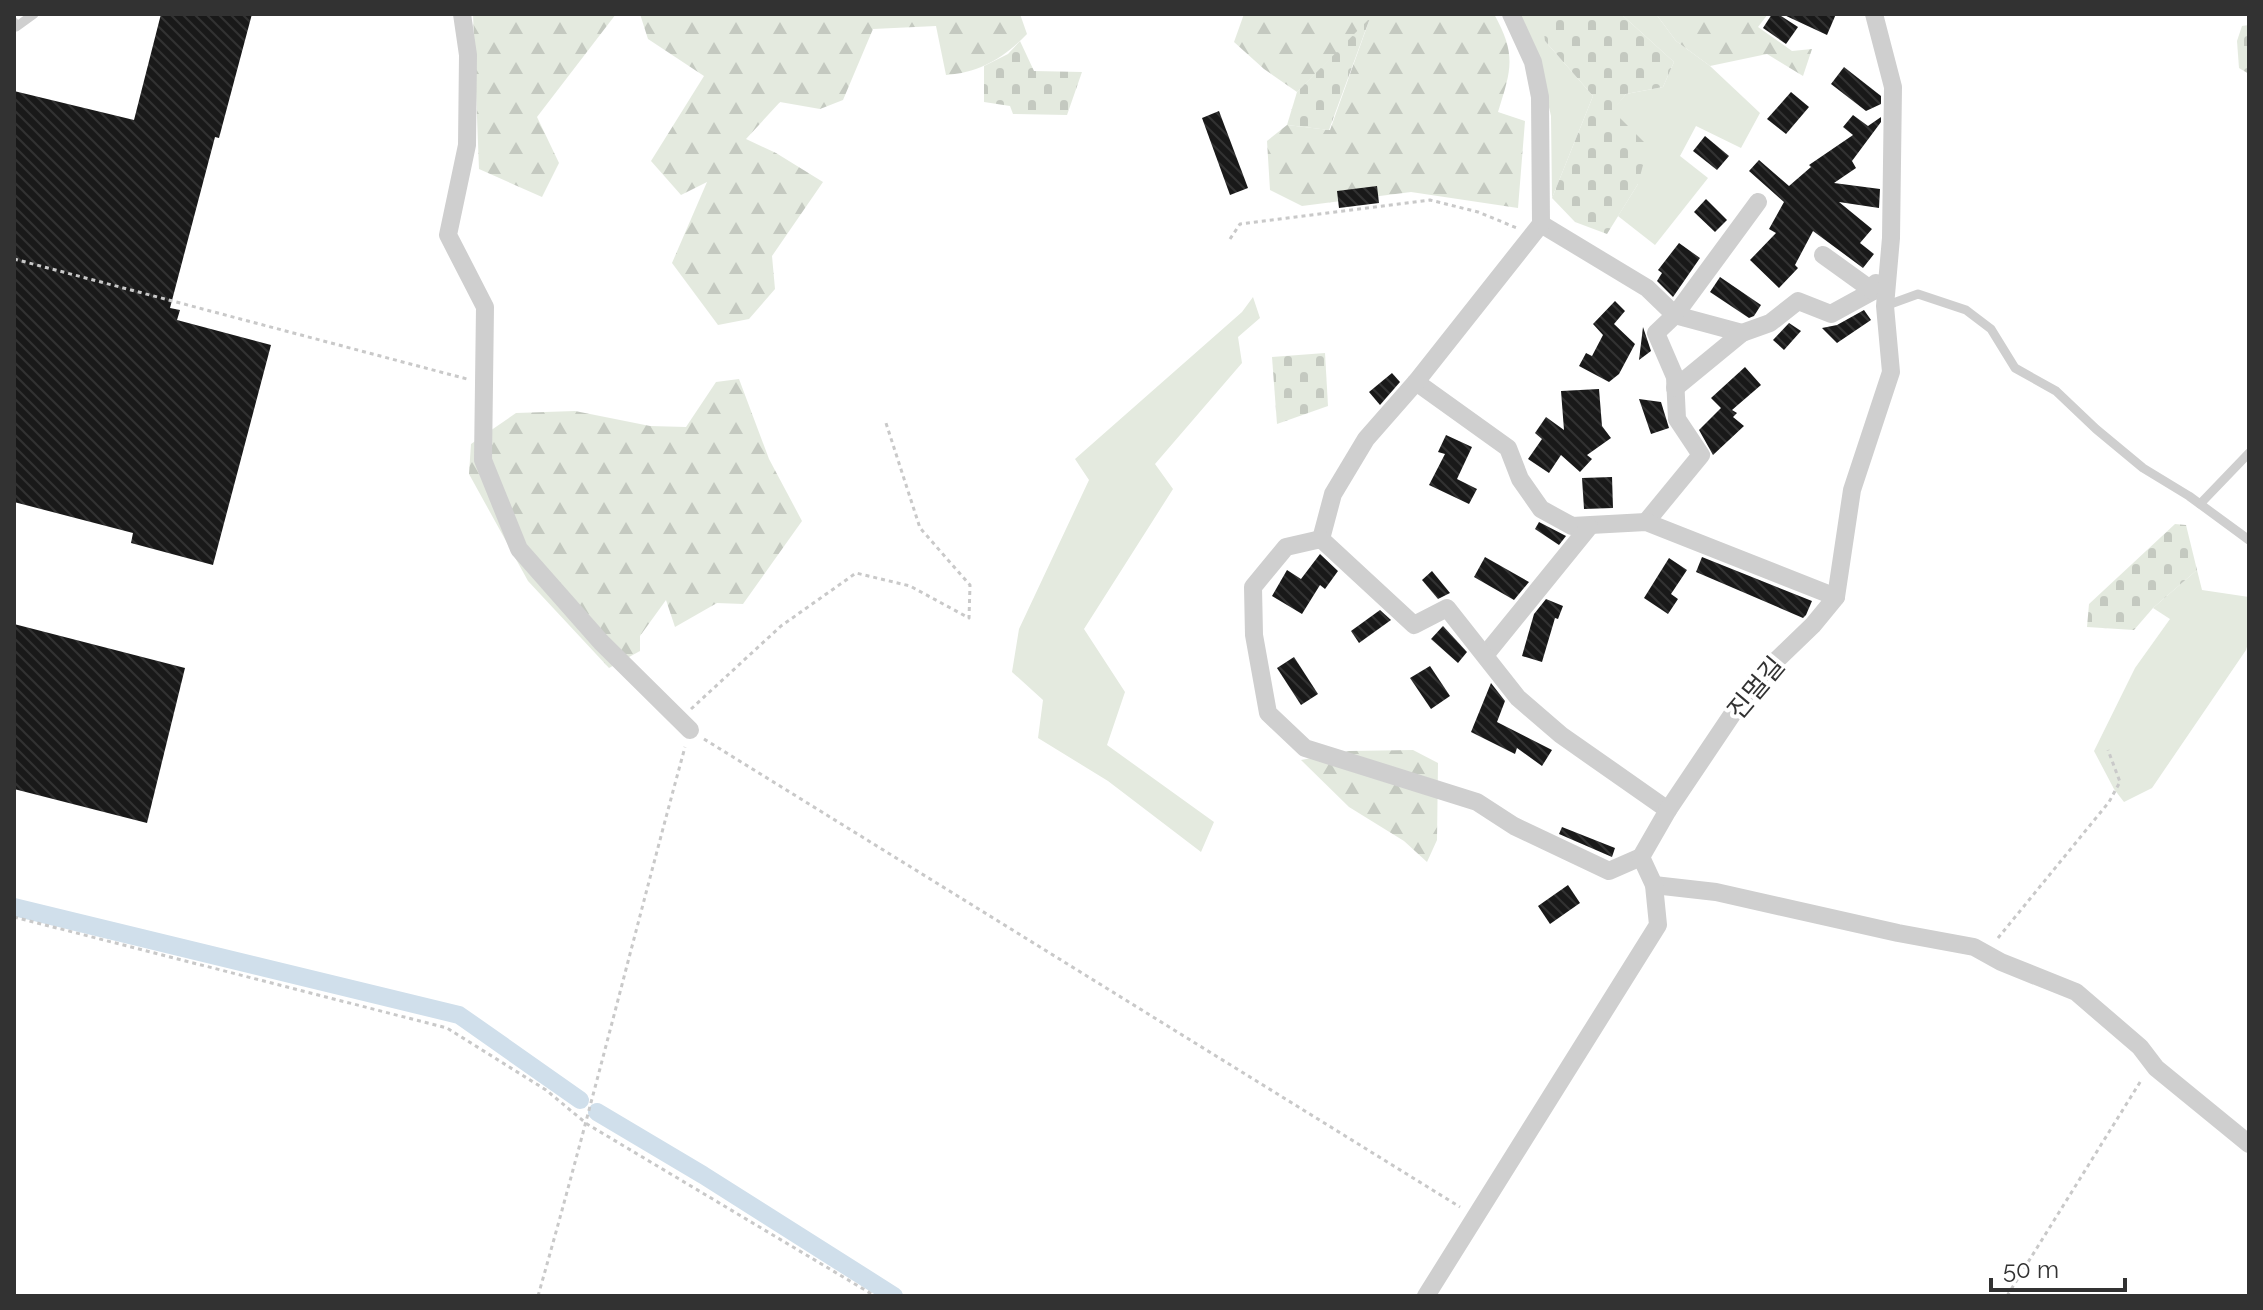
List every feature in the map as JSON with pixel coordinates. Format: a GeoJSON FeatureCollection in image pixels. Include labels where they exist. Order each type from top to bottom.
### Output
{"type":"FeatureCollection","features":[{"type":"Feature","properties":{"kind":"street"},"geometry":{"type":"LineString","coordinates":[[462,14],[468,55],[467,145],[448,235],[485,307],[483,460],[519,549],[601,642],[685,725]]}},
{"type":"Feature","properties":{"kind":"street"},"geometry":{"type":"LineString","coordinates":[[1321,539],[1333,494],[1366,439],[1416,382],[1536,229],[1540,97],[1533,62],[1511,14]]}},
{"type":"Feature","properties":{"kind":"street"},"geometry":{"type":"LineString","coordinates":[[1416,382],[1508,448],[1520,479],[1541,509],[1572,526],[1646,522],[1836,597],[1852,490],[1891,372],[1885,306],[1891,238],[1893,87],[1874,14]]}},
{"type":"Feature","properties":{"kind":"street"},"geometry":{"type":"LineString","coordinates":[[1646,522],[1701,455],[1677,419],[1675,377],[1656,333],[1675,315],[1758,202]]}},
{"type":"Feature","properties":{"kind":"street"},"geometry":{"type":"LineString","coordinates":[[1536,229],[1647,288],[1675,315],[1742,333]]}},
{"type":"Feature","properties":{"kind":"street"},"geometry":{"type":"LineString","coordinates":[[1675,388],[1742,333],[1770,323],[1798,301],[1831,314],[1873,291],[1891,238]]}},
{"type":"Feature","properties":{"kind":"street"},"geometry":{"type":"LineString","coordinates":[[1823,255],[1873,291]]}},
{"type":"Feature","properties":{"kind":"street"},"geometry":{"type":"LineString","coordinates":[[1486,654],[1589,527]]}},
{"type":"Feature","properties":{"kind":"street"},"geometry":{"type":"LineString","coordinates":[[1321,539],[1414,625],[1447,608],[1518,698],[1561,735],[1668,810]]}},
{"type":"Feature","properties":{"kind":"street"},"geometry":{"type":"LineString","coordinates":[[1321,539],[1286,547],[1253,587],[1254,635],[1268,713],[1305,748],[1477,802],[1514,826],[1609,871],[1641,857],[1654,885],[1658,925],[1426,1296]]}},
{"type":"Feature","properties":{"kind":"street","name":"진멀길"},"geometry":{"type":"LineString","coordinates":[[1641,857],[1668,810],[1754,682],[1813,625],[1836,597]]}},
{"type":"Feature","properties":{"kind":"street"},"geometry":{"type":"LineString","coordinates":[[1654,885],[1716,892],[1974,947],[2076,992],[2140,1047],[2156,1068],[2249,1144]]}},
{"type":"Feature","properties":{"kind":"lane"},"geometry":{"type":"LineString","coordinates":[[14,22],[16,27],[34,14]]}},
{"type":"Feature","properties":{"kind":"lane"},"geometry":{"type":"LineString","coordinates":[[1885,306],[1918,294],[1966,310],[1991,329],[2015,368],[2056,391],[2143,468],[2249,540]]}},
{"type":"Feature","properties":{"kind":"lane"},"geometry":{"type":"LineString","coordinates":[[2200,504],[2249,453]]}},
{"type":"Feature","properties":{"kind":"path"},"geometry":{"type":"LineString","coordinates":[[1230,239],[1240,224],[1430,200],[1536,229]]}},
{"type":"Feature","properties":{"kind":"path"},"geometry":{"type":"LineString","coordinates":[[14,259],[485,384]]}},
{"type":"Feature","properties":{"kind":"path"},"geometry":{"type":"LineString","coordinates":[[538,1296],[587,1124],[685,725],[781,626],[856,573],[910,586],[969,618],[970,585],[920,528],[885,420]]}},
{"type":"Feature","properties":{"kind":"path"},"geometry":{"type":"LineString","coordinates":[[685,725],[1475,1217]]}},
{"type":"Feature","properties":{"kind":"path"},"geometry":{"type":"LineString","coordinates":[[1985,954],[2109,802],[2120,782],[2108,750]]}},
{"type":"Feature","properties":{"kind":"path"},"geometry":{"type":"LineString","coordinates":[[14,917],[447,1028],[546,1090],[587,1124],[875,1296]]}},
{"type":"Feature","properties":{"kind":"path"},"geometry":{"type":"LineString","coordinates":[[2007,1296],[2142,1079],[2156,1068]]}},
{"type":"Feature","properties":{"kind":"green space"},"geometry":{"type":"Polygon","coordinates":[[[473,14],[616,14],[537,117],[559,163],[542,197],[479,169],[473,14]]]}},
{"type":"Feature","properties":{"kind":"green space"},"geometry":{"type":"Polygon","coordinates":[[[640,14],[1020,14],[1027,34],[990,63],[946,75],[936,26],[873,29],[843,100],[820,109],[780,102],[746,139],[776,153],[823,182],[772,256],[775,289],[749,319],[718,325],[672,263],[707,182],[681,195],[651,161],[704,76],[648,39],[640,14]]]}},
{"type":"Feature","properties":{"kind":"green space"},"geometry":{"type":"Polygon","coordinates":[[[1244,14],[1494,14],[1506,41],[1510,63],[1498,112],[1525,121],[1518,208],[1411,192],[1302,206],[1270,190],[1267,141],[1287,125],[1330,130],[1369,21],[1297,92],[1264,69],[1234,42],[1244,14]]]}},
{"type":"Feature","properties":{"kind":"green space"},"geometry":{"type":"Polygon","coordinates":[[[1519,14],[1552,14],[1545,41],[1593,96],[1552,198],[1551,116],[1538,58],[1519,14]]]}},
{"type":"Feature","properties":{"kind":"green space"},"geometry":{"type":"Polygon","coordinates":[[[1552,14],[1621,14],[1674,62],[1663,87],[1626,94],[1613,111],[1648,146],[1638,184],[1607,234],[1575,222],[1552,198],[1593,96],[1545,41],[1543,25],[1552,14]]]}},
{"type":"Feature","properties":{"kind":"green space"},"geometry":{"type":"Polygon","coordinates":[[[1621,14],[1656,14],[1676,41],[1710,66],[1760,113],[1741,148],[1696,126],[1680,156],[1708,178],[1655,245],[1618,216],[1638,184],[1612,111],[1626,94],[1663,87],[1674,62],[1621,14]]]}},
{"type":"Feature","properties":{"kind":"green space"},"geometry":{"type":"Polygon","coordinates":[[[1656,14],[1768,14],[1758,27],[1792,51],[1812,49],[1803,76],[1767,54],[1710,66],[1676,41],[1656,14]]]}},
{"type":"Feature","properties":{"kind":"green space"},"geometry":{"type":"Polygon","coordinates":[[[1370,18],[1329,130],[1287,125],[1297,92],[1370,18]]]}},
{"type":"Feature","properties":{"kind":"green space"},"geometry":{"type":"Polygon","coordinates":[[[2249,25],[2249,74],[2239,68],[2237,41],[2242,26],[2249,25]]]}},
{"type":"Feature","properties":{"kind":"green space"},"geometry":{"type":"Polygon","coordinates":[[[1020,41],[1034,71],[1082,72],[1067,115],[1013,114],[1010,106],[984,102],[984,66],[1008,54],[1020,41]]]}},
{"type":"Feature","properties":{"kind":"green space"},"geometry":{"type":"Polygon","coordinates":[[[1253,297],[1260,318],[1238,337],[1242,363],[1155,464],[1173,489],[1084,629],[1125,692],[1107,745],[1214,822],[1201,852],[1108,781],[1038,738],[1043,700],[1012,672],[1019,629],[1089,480],[1075,459],[1242,312],[1253,297]]]}},
{"type":"Feature","properties":{"kind":"green space"},"geometry":{"type":"Polygon","coordinates":[[[1325,353],[1328,406],[1277,424],[1272,357],[1325,353]]]}},
{"type":"Feature","properties":{"kind":"green space"},"geometry":{"type":"Polygon","coordinates":[[[739,379],[769,459],[802,521],[743,604],[717,603],[675,627],[666,600],[640,636],[640,651],[609,668],[528,581],[469,474],[471,444],[516,413],[575,411],[650,426],[686,427],[716,382],[739,379]]]}},
{"type":"Feature","properties":{"kind":"green space"},"geometry":{"type":"Polygon","coordinates":[[[2175,524],[2186,525],[2197,570],[2153,608],[2134,630],[2087,627],[2089,604],[2175,524]]]}},
{"type":"Feature","properties":{"kind":"green space"},"geometry":{"type":"Polygon","coordinates":[[[2197,570],[2202,590],[2249,597],[2249,640],[2246,650],[2152,788],[2124,802],[2094,751],[2135,668],[2170,619],[2153,608],[2197,570]]]}},
{"type":"Feature","properties":{"kind":"green space"},"geometry":{"type":"Polygon","coordinates":[[[1413,750],[1438,763],[1437,840],[1427,862],[1404,841],[1349,807],[1301,760],[1349,751],[1413,750]]]}},
{"type":"Feature","properties":{"kind":"building"},"geometry":{"type":"Polygon","coordinates":[[[161,14],[252,14],[219,138],[215,137],[170,308],[180,310],[177,320],[271,345],[213,565],[131,543],[133,533],[14,502],[14,91],[134,120],[161,14]]]}},
{"type":"Feature","properties":{"kind":"building"},"geometry":{"type":"Polygon","coordinates":[[[1772,14],[1778,14],[1798,27],[1786,44],[1763,28],[1772,14]]]}},
{"type":"Feature","properties":{"kind":"building"},"geometry":{"type":"Polygon","coordinates":[[[1782,14],[1836,14],[1827,35],[1782,14]]]}},
{"type":"Feature","properties":{"kind":"building"},"geometry":{"type":"Polygon","coordinates":[[[1844,67],[1881,96],[1881,104],[1866,111],[1831,84],[1844,67]]]}},
{"type":"Feature","properties":{"kind":"building"},"geometry":{"type":"Polygon","coordinates":[[[1791,92],[1809,107],[1786,134],[1767,119],[1791,92]]]}},
{"type":"Feature","properties":{"kind":"building"},"geometry":{"type":"Polygon","coordinates":[[[1219,111],[1248,188],[1230,195],[1202,118],[1219,111]]]}},
{"type":"Feature","properties":{"kind":"building"},"geometry":{"type":"Polygon","coordinates":[[[1853,115],[1868,126],[1881,117],[1881,122],[1852,161],[1856,168],[1834,183],[1880,189],[1879,208],[1839,202],[1872,229],[1860,243],[1874,254],[1863,268],[1813,231],[1795,265],[1798,268],[1779,288],[1750,260],[1776,233],[1769,229],[1784,202],[1749,171],[1759,160],[1789,186],[1811,167],[1809,165],[1853,135],[1843,127],[1853,115]]]}},
{"type":"Feature","properties":{"kind":"building"},"geometry":{"type":"Polygon","coordinates":[[[1705,136],[1729,156],[1717,170],[1693,151],[1705,136]]]}},
{"type":"Feature","properties":{"kind":"building"},"geometry":{"type":"Polygon","coordinates":[[[1377,186],[1379,203],[1339,208],[1337,191],[1377,186]]]}},
{"type":"Feature","properties":{"kind":"building"},"geometry":{"type":"Polygon","coordinates":[[[1706,199],[1727,220],[1715,232],[1694,212],[1706,199]]]}},
{"type":"Feature","properties":{"kind":"building"},"geometry":{"type":"Polygon","coordinates":[[[1679,243],[1700,258],[1673,297],[1657,281],[1662,273],[1658,270],[1679,243]]]}},
{"type":"Feature","properties":{"kind":"building"},"geometry":{"type":"Polygon","coordinates":[[[1720,277],[1761,305],[1754,316],[1749,318],[1710,292],[1720,277]]]}},
{"type":"Feature","properties":{"kind":"building"},"geometry":{"type":"Polygon","coordinates":[[[1615,301],[1625,311],[1614,324],[1635,344],[1619,374],[1609,382],[1579,366],[1586,353],[1592,356],[1603,335],[1593,324],[1615,301]]]}},
{"type":"Feature","properties":{"kind":"building"},"geometry":{"type":"Polygon","coordinates":[[[1864,310],[1871,320],[1837,343],[1822,328],[1837,325],[1864,310]]]}},
{"type":"Feature","properties":{"kind":"building"},"geometry":{"type":"Polygon","coordinates":[[[1789,323],[1801,331],[1784,350],[1773,340],[1789,323]]]}},
{"type":"Feature","properties":{"kind":"building"},"geometry":{"type":"Polygon","coordinates":[[[1643,327],[1651,351],[1639,360],[1643,327]]]}},
{"type":"Feature","properties":{"kind":"building"},"geometry":{"type":"Polygon","coordinates":[[[1745,367],[1761,385],[1732,410],[1737,413],[1733,417],[1744,426],[1713,455],[1699,430],[1721,408],[1711,398],[1745,367]]]}},
{"type":"Feature","properties":{"kind":"building"},"geometry":{"type":"Polygon","coordinates":[[[1392,373],[1400,382],[1380,405],[1369,392],[1392,373]]]}},
{"type":"Feature","properties":{"kind":"building"},"geometry":{"type":"Polygon","coordinates":[[[1599,389],[1602,426],[1611,438],[1587,455],[1592,459],[1580,472],[1561,455],[1549,473],[1528,459],[1542,439],[1535,433],[1546,417],[1564,430],[1561,391],[1599,389]]]}},
{"type":"Feature","properties":{"kind":"building"},"geometry":{"type":"Polygon","coordinates":[[[1639,399],[1661,402],[1669,428],[1651,434],[1639,399]]]}},
{"type":"Feature","properties":{"kind":"building"},"geometry":{"type":"Polygon","coordinates":[[[1446,435],[1472,447],[1457,479],[1477,489],[1469,504],[1429,485],[1445,454],[1438,452],[1446,435]]]}},
{"type":"Feature","properties":{"kind":"building"},"geometry":{"type":"Polygon","coordinates":[[[1612,477],[1613,508],[1584,509],[1582,478],[1612,477]]]}},
{"type":"Feature","properties":{"kind":"building"},"geometry":{"type":"Polygon","coordinates":[[[1539,522],[1566,536],[1559,545],[1535,529],[1539,522]]]}},
{"type":"Feature","properties":{"kind":"building"},"geometry":{"type":"Polygon","coordinates":[[[1320,554],[1338,571],[1325,589],[1320,585],[1302,614],[1272,596],[1287,570],[1301,579],[1320,554]]]}},
{"type":"Feature","properties":{"kind":"building"},"geometry":{"type":"Polygon","coordinates":[[[1485,557],[1529,582],[1514,600],[1474,577],[1485,557]]]}},
{"type":"Feature","properties":{"kind":"building"},"geometry":{"type":"Polygon","coordinates":[[[1702,557],[1812,601],[1806,615],[1803,618],[1696,572],[1702,557]]]}},
{"type":"Feature","properties":{"kind":"building"},"geometry":{"type":"Polygon","coordinates":[[[1669,558],[1687,570],[1671,594],[1678,599],[1668,614],[1644,598],[1669,558]]]}},
{"type":"Feature","properties":{"kind":"building"},"geometry":{"type":"Polygon","coordinates":[[[1432,571],[1450,593],[1438,599],[1422,580],[1432,571]]]}},
{"type":"Feature","properties":{"kind":"building"},"geometry":{"type":"Polygon","coordinates":[[[1546,599],[1563,606],[1558,619],[1555,618],[1542,662],[1522,656],[1534,614],[1546,599]]]}},
{"type":"Feature","properties":{"kind":"building"},"geometry":{"type":"Polygon","coordinates":[[[1380,610],[1391,620],[1359,643],[1351,631],[1380,610]]]}},
{"type":"Feature","properties":{"kind":"building"},"geometry":{"type":"Polygon","coordinates":[[[14,624],[185,668],[147,823],[14,789],[14,624]]]}},
{"type":"Feature","properties":{"kind":"building"},"geometry":{"type":"Polygon","coordinates":[[[1443,626],[1467,652],[1458,663],[1431,639],[1443,626]]]}},
{"type":"Feature","properties":{"kind":"building"},"geometry":{"type":"Polygon","coordinates":[[[1294,657],[1318,694],[1301,705],[1277,668],[1294,657]]]}},
{"type":"Feature","properties":{"kind":"building"},"geometry":{"type":"Polygon","coordinates":[[[1430,666],[1450,696],[1431,709],[1410,678],[1430,666]]]}},
{"type":"Feature","properties":{"kind":"building"},"geometry":{"type":"Polygon","coordinates":[[[1491,683],[1505,701],[1497,722],[1552,750],[1542,766],[1517,748],[1515,754],[1471,732],[1491,683]]]}},
{"type":"Feature","properties":{"kind":"building"},"geometry":{"type":"Polygon","coordinates":[[[1562,827],[1615,848],[1612,857],[1559,834],[1562,827]]]}},
{"type":"Feature","properties":{"kind":"building"},"geometry":{"type":"Polygon","coordinates":[[[1568,885],[1580,903],[1550,924],[1538,906],[1568,885]]]}},
{"type":"Feature","properties":{"kind":"waterway"},"geometry":{"type":"LineString","coordinates":[[14,907],[459,1015],[580,1100]]}},
{"type":"Feature","properties":{"kind":"waterway"},"geometry":{"type":"LineString","coordinates":[[597,1112],[894,1296]]}}]}
